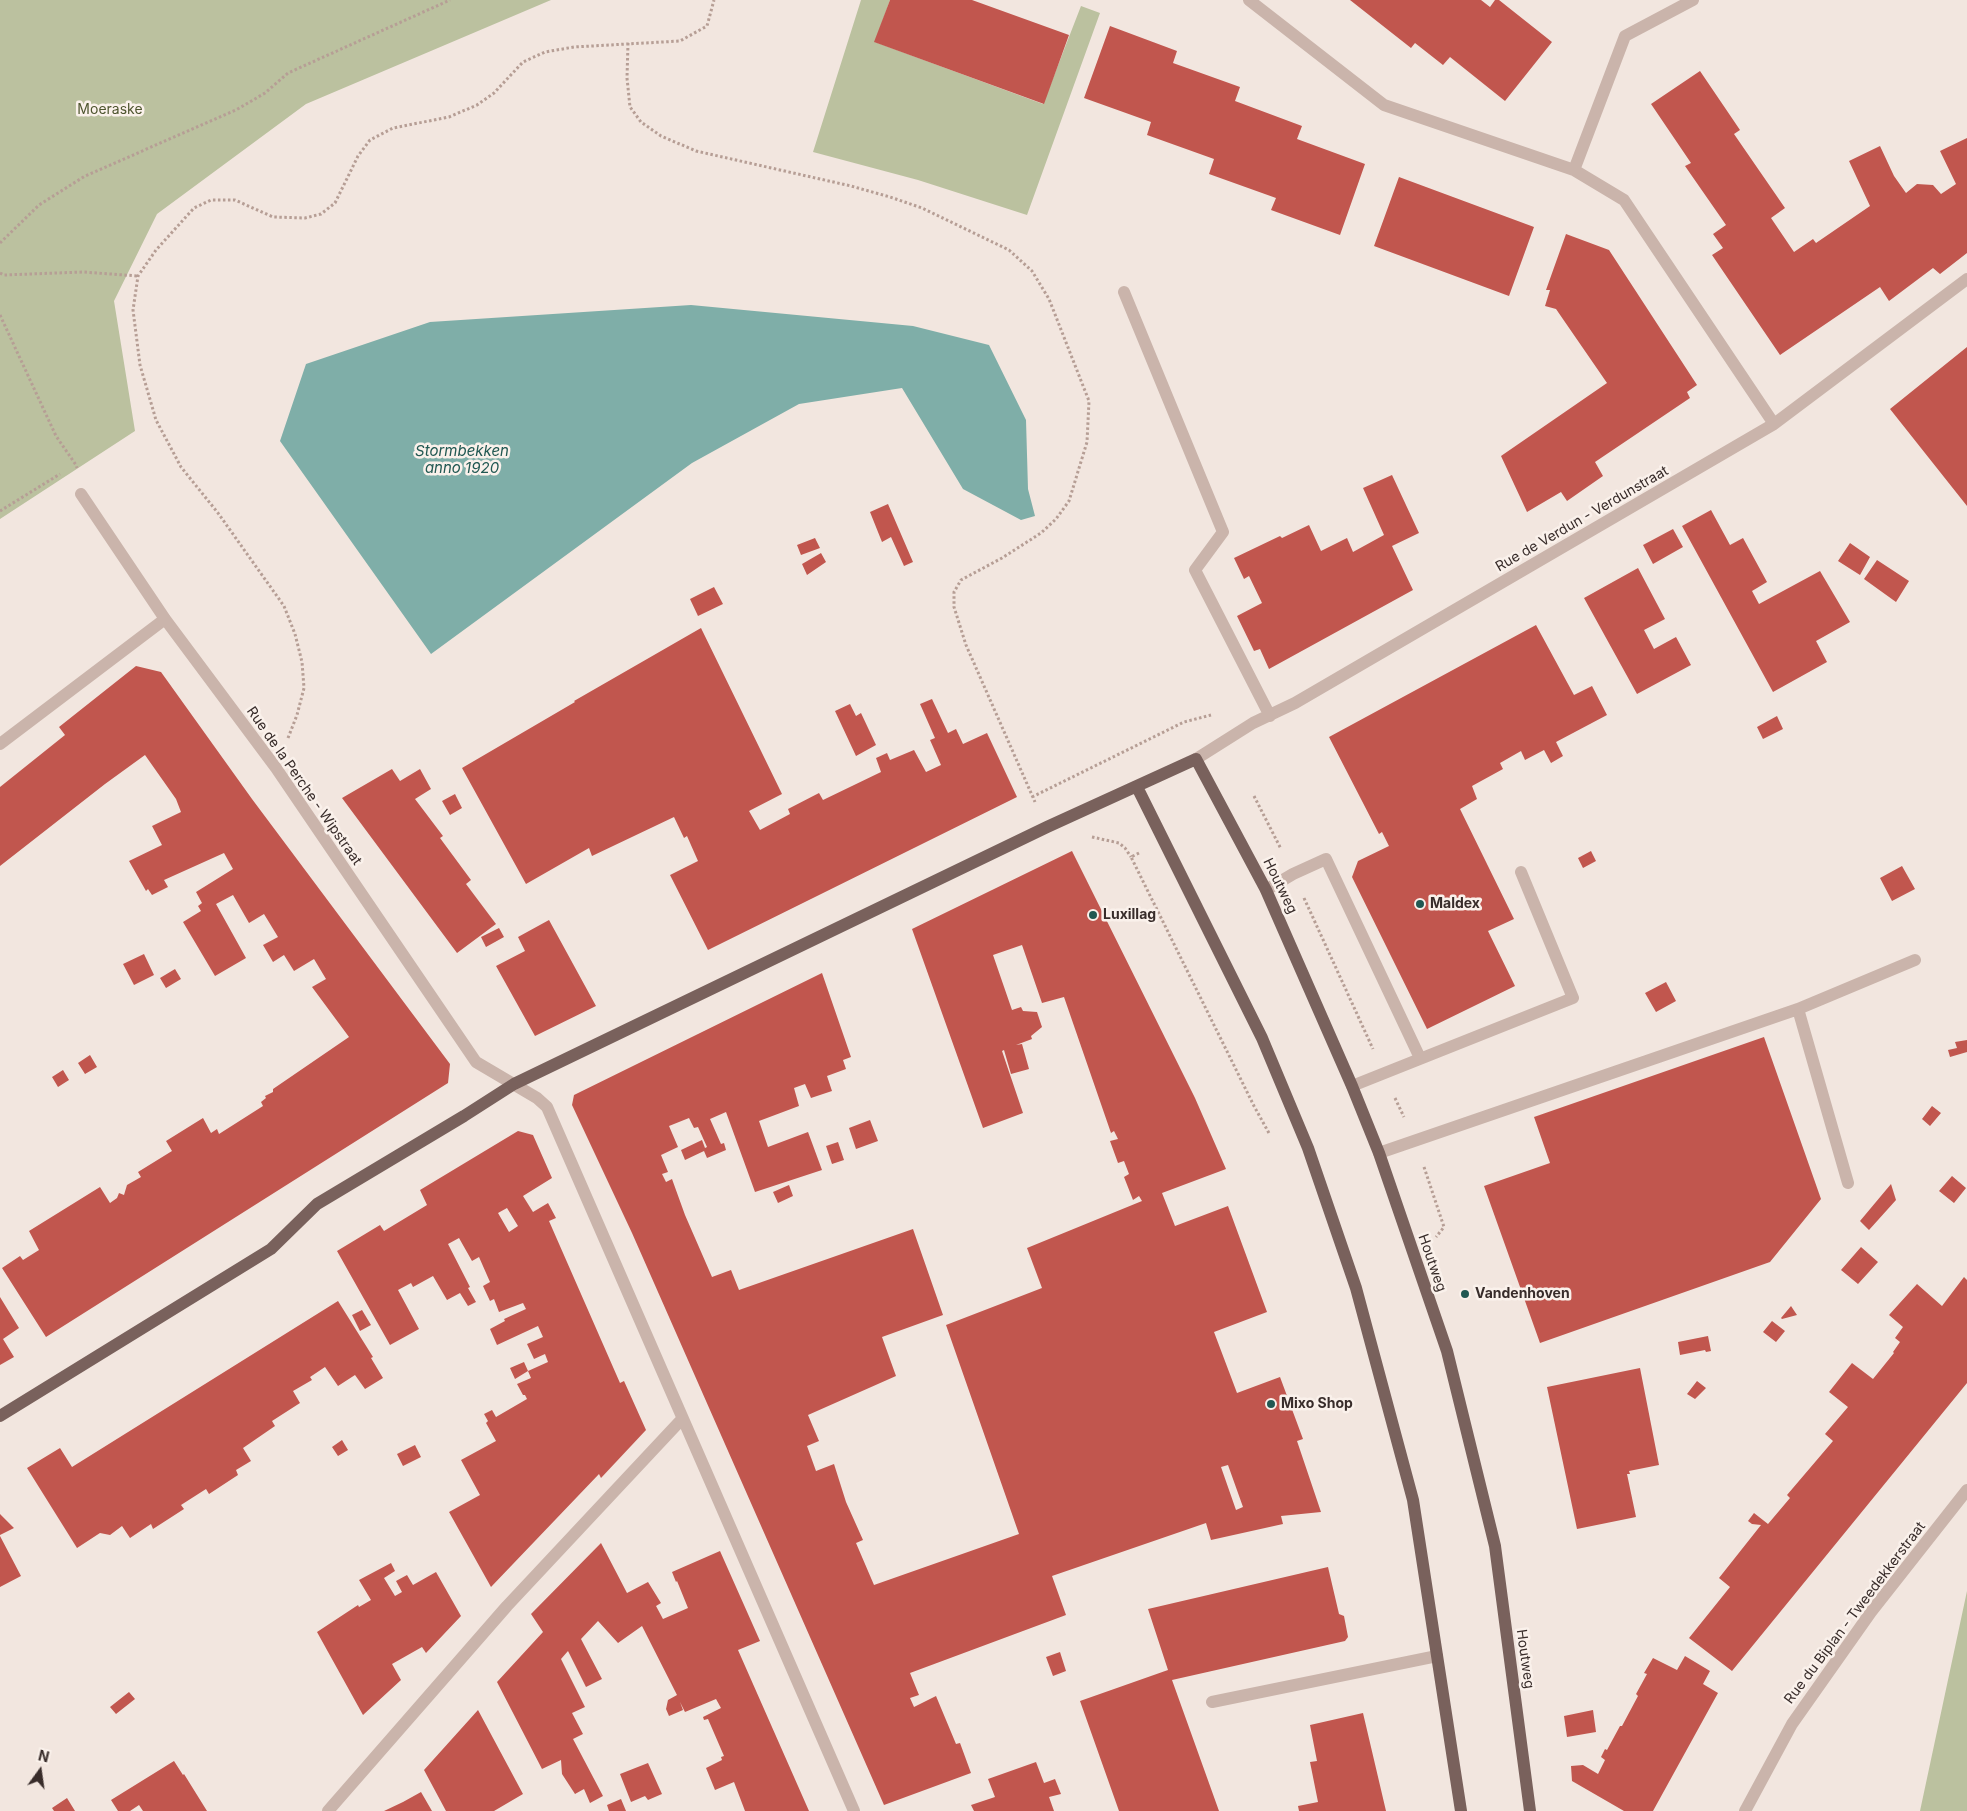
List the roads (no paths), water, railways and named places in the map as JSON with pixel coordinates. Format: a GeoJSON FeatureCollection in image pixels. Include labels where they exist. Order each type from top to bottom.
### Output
{"type":"FeatureCollection","features":[{"type":"Feature","properties":{"kind":"main road"},"geometry":{"type":"LineString","coordinates":[[0,1416],[271,1249],[317,1204],[514,1084],[1047,827],[1196,759]]}},
{"type":"Feature","properties":{"kind":"main road","name":"Houtweg"},"geometry":{"type":"LineString","coordinates":[[1196,759],[1225,810],[1266,890],[1352,1086],[1379,1153],[1447,1351],[1495,1546],[1530,1811]]}},
{"type":"Feature","properties":{"kind":"main road"},"geometry":{"type":"LineString","coordinates":[[1137,787],[1262,1038],[1312,1157],[1356,1288],[1412,1500],[1461,1811]]}},
{"type":"Feature","properties":{"kind":"street"},"geometry":{"type":"LineString","coordinates":[[1249,0],[1384,105],[1574,170],[1624,200],[1774,424]]}},
{"type":"Feature","properties":{"kind":"street"},"geometry":{"type":"LineString","coordinates":[[1574,170],[1625,36],[1693,0]]}},
{"type":"Feature","properties":{"kind":"street","name":"Rue de Verdun - Verdunstraat"},"geometry":{"type":"LineString","coordinates":[[1196,759],[1253,723],[1304,698],[1774,424],[1967,279]]}},
{"type":"Feature","properties":{"kind":"street"},"geometry":{"type":"LineString","coordinates":[[1124,292],[1224,532],[1195,570],[1270,716]]}},
{"type":"Feature","properties":{"kind":"street","name":"Rue de la Perche - Wipstraat"},"geometry":{"type":"LineString","coordinates":[[81,494],[165,619],[276,768],[476,1062],[537,1098],[547,1107],[854,1811]]}},
{"type":"Feature","properties":{"kind":"street"},"geometry":{"type":"LineString","coordinates":[[0,744],[165,619]]}},
{"type":"Feature","properties":{"kind":"street"},"geometry":{"type":"LineString","coordinates":[[1266,890],[1293,874],[1326,859],[1420,1058]]}},
{"type":"Feature","properties":{"kind":"street"},"geometry":{"type":"LineString","coordinates":[[1352,1086],[1573,998],[1521,872]]}},
{"type":"Feature","properties":{"kind":"street"},"geometry":{"type":"LineString","coordinates":[[1379,1153],[1798,1009],[1914,960]]}},
{"type":"Feature","properties":{"kind":"street"},"geometry":{"type":"LineString","coordinates":[[1798,1009],[1848,1183]]}},
{"type":"Feature","properties":{"kind":"street"},"geometry":{"type":"LineString","coordinates":[[328,1811],[507,1606],[682,1419]]}},
{"type":"Feature","properties":{"kind":"street","name":"Rue du Biplan - Tweedekkerstraat"},"geometry":{"type":"LineString","coordinates":[[1745,1811],[1792,1724],[1871,1612],[1967,1490]]}},
{"type":"Feature","properties":{"kind":"street"},"geometry":{"type":"LineString","coordinates":[[1212,1702],[1437,1656]]}},
{"type":"Feature","properties":{"kind":"water","name":"Stormbekken anno 1920"},"geometry":{"type":"Polygon","coordinates":[[[691,305],[913,326],[989,345],[1026,420],[1028,489],[1035,516],[1021,520],[963,489],[902,388],[799,404],[692,463],[431,654],[280,441],[306,364],[430,322],[691,305]]]}},
{"type":"Feature","properties":{"kind":"place","name":"Maldex"},"geometry":{"type":"Point","coordinates":[1420,904]}},
{"type":"Feature","properties":{"kind":"place","name":"Luxillag"},"geometry":{"type":"Point","coordinates":[1093,915]}},
{"type":"Feature","properties":{"kind":"place","name":"Vandenhoven"},"geometry":{"type":"Point","coordinates":[1465,1294]}},
{"type":"Feature","properties":{"kind":"place","name":"Mixo Shop"},"geometry":{"type":"Point","coordinates":[1271,1404]}},
{"type":"Feature","properties":{"kind":"park label","name":"Moeraske"},"geometry":{"type":"Point","coordinates":[110,110]}}]}
